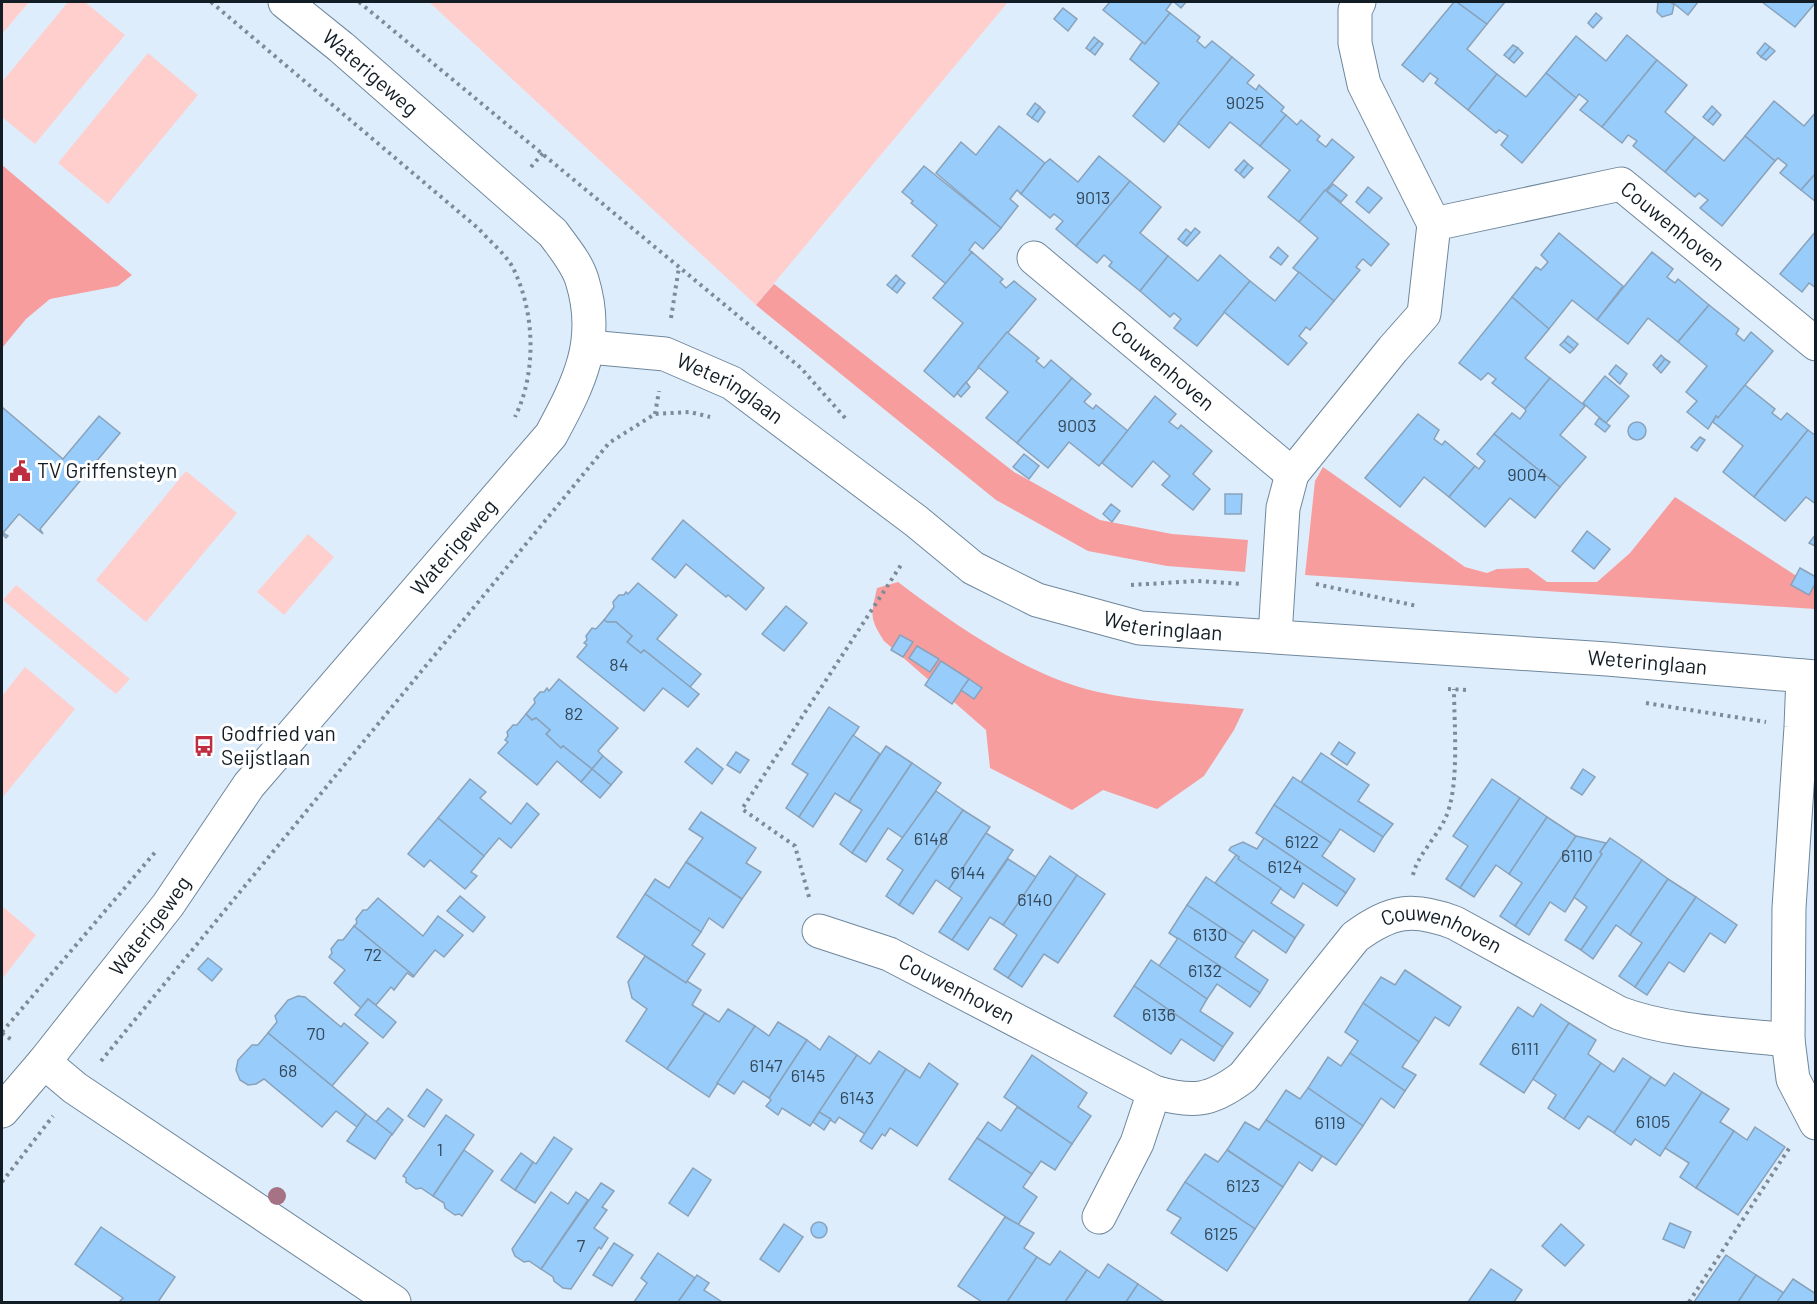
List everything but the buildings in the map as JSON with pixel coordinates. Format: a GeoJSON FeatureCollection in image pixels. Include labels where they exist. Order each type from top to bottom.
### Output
{"type":"FeatureCollection","features":[{"type":"Feature","properties":{"kind":"street","name":"Waterigeweg"},"geometry":{"type":"LineString","coordinates":[[2,1111],[44,1062],[168,905],[249,785],[551,435],[572,397],[589,347],[590,320],[582,279],[570,256],[553,232],[285,2]]}},
{"type":"Feature","properties":{"kind":"street"},"geometry":{"type":"LineString","coordinates":[[1275,636],[1283,508],[1292,474],[1392,349],[1424,314],[1434,224],[1364,84],[1355,43],[1355,10],[1359,2]]}},
{"type":"Feature","properties":{"kind":"street","name":"Couwenhoven"},"geometry":{"type":"LineString","coordinates":[[1434,224],[1621,184],[1815,344]]}},
{"type":"Feature","properties":{"kind":"street","name":"Couwenhoven"},"geometry":{"type":"LineString","coordinates":[[1034,258],[1292,474]]}},
{"type":"Feature","properties":{"kind":"street","name":"Weteringlaan"},"geometry":{"type":"LineString","coordinates":[[589,347],[665,354],[732,383],[916,521],[973,568],[1037,600],[1140,628],[1607,659],[1809,676]]}},
{"type":"Feature","properties":{"kind":"street"},"geometry":{"type":"LineString","coordinates":[[1809,676],[1801,727],[1789,908],[1788,1040],[1793,1079],[1813,1119]]}},
{"type":"Feature","properties":{"kind":"street","name":"Couwenhoven"},"geometry":{"type":"LineString","coordinates":[[819,931],[889,954],[1154,1092],[1178,1099],[1201,1099],[1224,1091],[1243,1077],[1355,937],[1376,921],[1413,912],[1436,915],[1455,923],[1618,1013],[1638,1020],[1660,1025],[1788,1040]]}},
{"type":"Feature","properties":{"kind":"street"},"geometry":{"type":"LineString","coordinates":[[44,1062],[75,1088],[394,1302]]}},
{"type":"Feature","properties":{"kind":"street"},"geometry":{"type":"LineString","coordinates":[[1099,1216],[1137,1143],[1154,1092]]}},
{"type":"Feature","properties":{"kind":"path"},"geometry":{"type":"LineString","coordinates":[[211,2],[479,229],[512,266],[524,297],[530,331],[529,372],[521,405],[511,425]]}},
{"type":"Feature","properties":{"kind":"path"},"geometry":{"type":"LineString","coordinates":[[359,2],[801,368],[848,422]]}},
{"type":"Feature","properties":{"kind":"path"},"geometry":{"type":"LineString","coordinates":[[2,1182],[75,1088],[114,1047],[609,443],[655,414]]}},
{"type":"Feature","properties":{"kind":"path"},"geometry":{"type":"LineString","coordinates":[[819,931],[795,846],[742,809],[903,562]]}},
{"type":"Feature","properties":{"kind":"path","name":"Weteringlaan"},"geometry":{"type":"LineString","coordinates":[[1128,585],[1197,581],[1278,586]]}},
{"type":"Feature","properties":{"kind":"path"},"geometry":{"type":"LineString","coordinates":[[1413,912],[1412,873],[1445,819],[1451,802],[1454,780],[1454,689]]}},
{"type":"Feature","properties":{"kind":"path","name":"Waterigeweg"},"geometry":{"type":"LineString","coordinates":[[2,1032],[164,842]]}},
{"type":"Feature","properties":{"kind":"path"},"geometry":{"type":"LineString","coordinates":[[1689,1302],[1813,1119]]}},
{"type":"Feature","properties":{"kind":"shaded area"},"geometry":{"type":"Polygon","coordinates":[[[2,2],[29,2],[2,34],[2,2]]]}},
{"type":"Feature","properties":{"kind":"shaded area"},"geometry":{"type":"Polygon","coordinates":[[[68,2],[85,2],[125,35],[35,144],[2,117],[2,82],[68,2]]]}},
{"type":"Feature","properties":{"kind":"shaded area"},"geometry":{"type":"Polygon","coordinates":[[[429,2],[1008,2],[756,305],[429,2]]]}},
{"type":"Feature","properties":{"kind":"shaded area"},"geometry":{"type":"Polygon","coordinates":[[[148,53],[198,95],[108,204],[58,163],[148,53]]]}},
{"type":"Feature","properties":{"kind":"shaded area"},"geometry":{"type":"Polygon","coordinates":[[[2,165],[132,275],[118,286],[50,299],[26,319],[2,348],[2,165]]]}},
{"type":"Feature","properties":{"kind":"shaded area"},"geometry":{"type":"Polygon","coordinates":[[[774,284],[1014,472],[1100,520],[1172,534],[1248,540],[1245,572],[1167,566],[1088,551],[996,500],[756,305],[774,284]]]}},
{"type":"Feature","properties":{"kind":"shaded area"},"geometry":{"type":"Polygon","coordinates":[[[1323,467],[1465,567],[1487,573],[1497,569],[1528,568],[1547,582],[1597,582],[1630,553],[1675,497],[1815,588],[1815,609],[1305,575],[1315,481],[1323,467]]]}},
{"type":"Feature","properties":{"kind":"shaded area"},"geometry":{"type":"Polygon","coordinates":[[[186,471],[237,513],[146,622],[96,580],[186,471]]]}},
{"type":"Feature","properties":{"kind":"shaded area"},"geometry":{"type":"Polygon","coordinates":[[[308,534],[334,557],[284,615],[257,592],[308,534]]]}},
{"type":"Feature","properties":{"kind":"shaded area"},"geometry":{"type":"Polygon","coordinates":[[[898,582],[943,615],[993,647],[1019,662],[1071,684],[1098,692],[1133,698],[1244,709],[1234,730],[1204,776],[1157,809],[1103,790],[1072,810],[990,768],[986,730],[884,641],[873,616],[877,588],[898,582]]]}},
{"type":"Feature","properties":{"kind":"shaded area"},"geometry":{"type":"Polygon","coordinates":[[[16,585],[130,679],[116,694],[3,600],[16,585]]]}},
{"type":"Feature","properties":{"kind":"shaded area"},"geometry":{"type":"Polygon","coordinates":[[[25,667],[75,709],[2,798],[2,696],[25,667]]]}},
{"type":"Feature","properties":{"kind":"shaded area"},"geometry":{"type":"Polygon","coordinates":[[[2,906],[36,935],[2,979],[2,906]]]}},
{"type":"Feature","properties":{"kind":"place","name":"TV Griffensteyn"},"geometry":{"type":"Point","coordinates":[20,471]}},
{"type":"Feature","properties":{"kind":"place","name":"Godfried van Seijstlaan"},"geometry":{"type":"Point","coordinates":[204,746]}}]}
